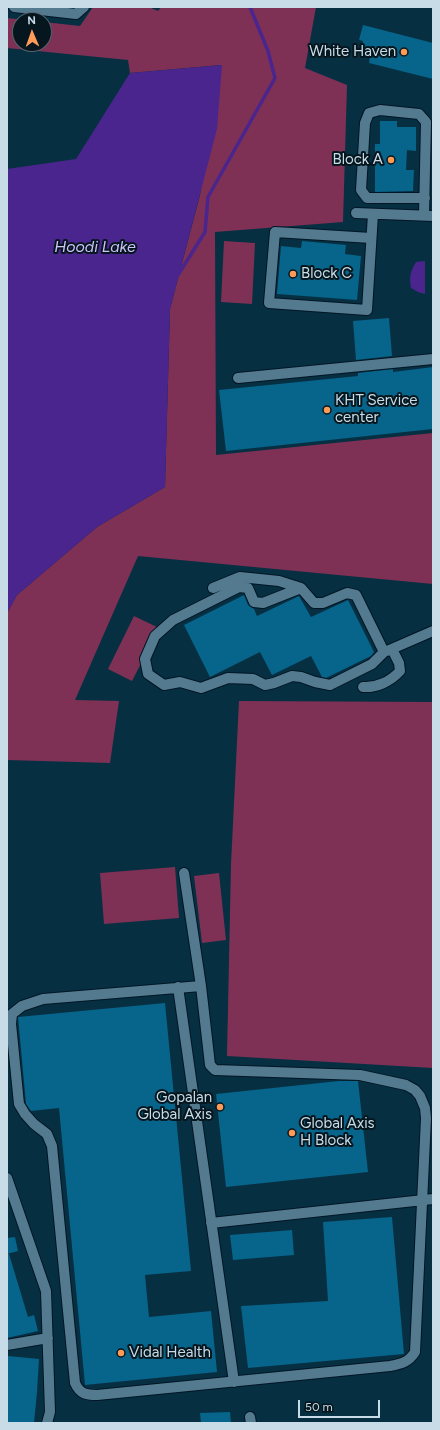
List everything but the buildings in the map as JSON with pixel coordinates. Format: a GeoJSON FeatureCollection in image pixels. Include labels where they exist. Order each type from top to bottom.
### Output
{"type":"FeatureCollection","features":[{"type":"Feature","properties":{"kind":"street"},"geometry":{"type":"LineString","coordinates":[[14,7],[76,14],[84,7]]}},
{"type":"Feature","properties":{"kind":"street"},"geometry":{"type":"LineString","coordinates":[[356,213],[429,215],[425,198],[426,122],[419,114],[380,110],[370,113],[365,123],[362,190],[367,198],[425,198]]}},
{"type":"Feature","properties":{"kind":"street"},"geometry":{"type":"LineString","coordinates":[[371,238],[275,232],[269,303],[367,310],[373,214]]}},
{"type":"Feature","properties":{"kind":"street"},"geometry":{"type":"LineString","coordinates":[[238,378],[433,359]]}},
{"type":"Feature","properties":{"kind":"street"},"geometry":{"type":"LineString","coordinates":[[213,588],[240,577],[279,581],[301,588],[314,603],[323,603],[347,593],[356,595],[388,650],[399,663],[400,671],[394,678],[372,687],[363,687]]}},
{"type":"Feature","properties":{"kind":"street"},"geometry":{"type":"LineString","coordinates":[[301,588],[263,603],[254,602],[248,588],[239,587],[173,620],[155,636],[145,659],[148,674],[164,685],[180,682],[201,688],[228,678],[253,679],[265,685],[292,676],[330,685],[372,664],[388,650],[433,631]]}},
{"type":"Feature","properties":{"kind":"street"},"geometry":{"type":"LineString","coordinates":[[184,872],[200,986],[210,1065],[214,1070],[360,1075],[406,1085],[415,1090],[420,1096],[426,1118],[415,1352],[413,1357],[406,1362],[390,1366],[97,1395],[87,1395],[78,1390],[75,1383],[52,1146],[47,1134],[34,1124],[19,1104],[11,1024],[12,1014],[22,1006],[43,999],[200,986]]}},
{"type":"Feature","properties":{"kind":"street"},"geometry":{"type":"LineString","coordinates":[[178,987],[234,1382]]}},
{"type":"Feature","properties":{"kind":"street"},"geometry":{"type":"LineString","coordinates":[[7,1178],[46,1291],[50,1412],[47,1423]]}},
{"type":"Feature","properties":{"kind":"street"},"geometry":{"type":"LineString","coordinates":[[212,1223],[433,1199]]}},
{"type":"Feature","properties":{"kind":"street"},"geometry":{"type":"LineString","coordinates":[[7,1345],[48,1338]]}},
{"type":"Feature","properties":{"kind":"shaded area"},"geometry":{"type":"Polygon","coordinates":[[[93,7],[149,7],[158,11],[161,7],[316,7],[305,68],[347,85],[343,222],[215,232],[216,455],[433,433],[433,584],[138,556],[75,700],[119,701],[110,763],[7,760],[7,613],[17,595],[97,527],[165,487],[170,309],[200,195],[221,65],[130,73],[128,60],[47,52],[52,52],[52,23],[80,26],[93,7]]]}},
{"type":"Feature","properties":{"kind":"shaded area"},"geometry":{"type":"Polygon","coordinates":[[[7,18],[12,19],[12,48],[7,48],[7,18]]]}},
{"type":"Feature","properties":{"kind":"shaded area"},"geometry":{"type":"Polygon","coordinates":[[[224,241],[255,243],[252,304],[221,302],[224,241]]]}},
{"type":"Feature","properties":{"kind":"shaded area"},"geometry":{"type":"Polygon","coordinates":[[[134,616],[159,628],[132,681],[108,669],[134,616]]]}},
{"type":"Feature","properties":{"kind":"shaded area"},"geometry":{"type":"Polygon","coordinates":[[[239,701],[433,702],[433,1068],[227,1056],[231,864],[239,701]]]}},
{"type":"Feature","properties":{"kind":"shaded area"},"geometry":{"type":"Polygon","coordinates":[[[175,867],[179,918],[104,924],[100,873],[175,867]]]}},
{"type":"Feature","properties":{"kind":"shaded area"},"geometry":{"type":"Polygon","coordinates":[[[219,873],[226,940],[202,943],[194,876],[219,873]]]}},
{"type":"Feature","properties":{"kind":"water","name":"Hoodi Lake"},"geometry":{"type":"Polygon","coordinates":[[[222,65],[217,129],[170,309],[165,487],[97,527],[17,595],[7,613],[7,169],[76,159],[130,73],[222,65]]]}},
{"type":"Feature","properties":{"kind":"water"},"geometry":{"type":"Polygon","coordinates":[[[425,261],[425,294],[411,288],[410,275],[416,262],[425,261]]]}},
{"type":"Feature","properties":{"kind":"waterway"},"geometry":{"type":"LineString","coordinates":[[178,275],[205,232],[208,197],[275,78],[268,51],[250,7]]}},
{"type":"Feature","properties":{"kind":"place","name":"White Haven"},"geometry":{"type":"Point","coordinates":[404,52]}},
{"type":"Feature","properties":{"kind":"place","name":"Block A"},"geometry":{"type":"Point","coordinates":[391,160]}},
{"type":"Feature","properties":{"kind":"place","name":"Block C"},"geometry":{"type":"Point","coordinates":[293,274]}},
{"type":"Feature","properties":{"kind":"place","name":"KHT Service center"},"geometry":{"type":"Point","coordinates":[327,410]}},
{"type":"Feature","properties":{"kind":"place","name":"Gopalan Global Axis"},"geometry":{"type":"Point","coordinates":[220,1107]}},
{"type":"Feature","properties":{"kind":"place","name":"Global Axis H Block"},"geometry":{"type":"Point","coordinates":[292,1133]}},
{"type":"Feature","properties":{"kind":"place","name":"Vidal Health"},"geometry":{"type":"Point","coordinates":[121,1353]}}]}
